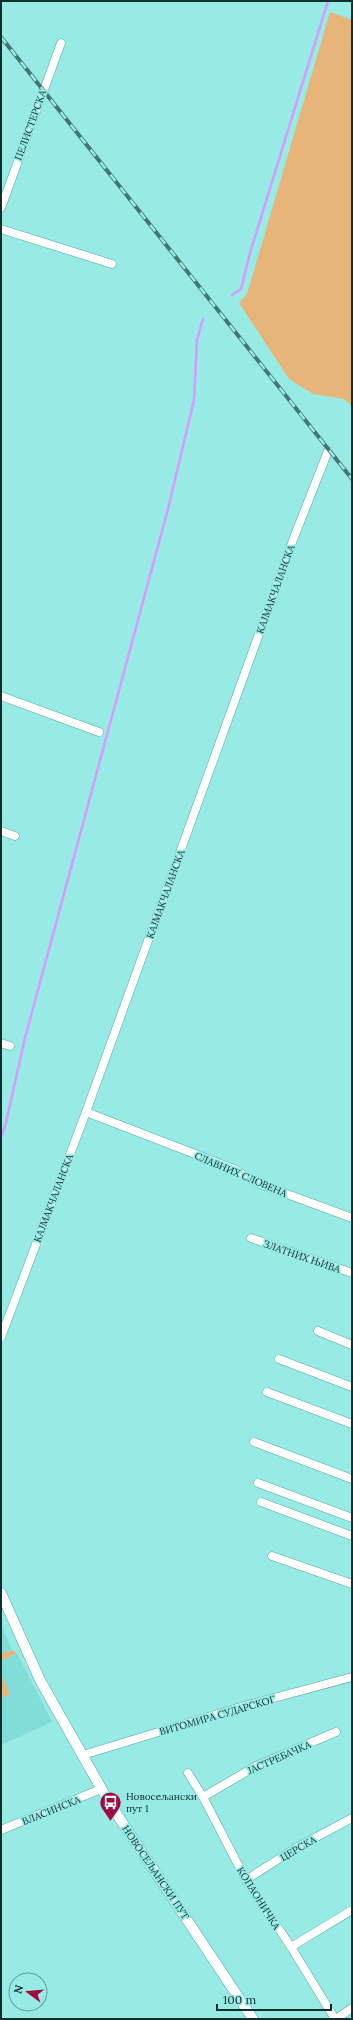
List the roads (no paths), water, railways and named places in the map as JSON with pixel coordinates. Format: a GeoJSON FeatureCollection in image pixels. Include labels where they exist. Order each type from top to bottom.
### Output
{"type":"FeatureCollection","features":[{"type":"Feature","properties":{"kind":"main road","name":"НОВОСЕЉАНСКИ ПУТ"},"geometry":{"type":"LineString","coordinates":[[1,1593],[40,1680],[101,1789],[253,2019]]}},
{"type":"Feature","properties":{"kind":"street","name":"ПЕЛИСТЕРСКА"},"geometry":{"type":"LineString","coordinates":[[1,208],[61,43]]}},
{"type":"Feature","properties":{"kind":"street"},"geometry":{"type":"LineString","coordinates":[[1,229],[112,264]]}},
{"type":"Feature","properties":{"kind":"street","name":"КАЈМАКЧАЛАНСКА"},"geometry":{"type":"LineString","coordinates":[[1,1337],[86,1112],[290,548],[328,451]]}},
{"type":"Feature","properties":{"kind":"street"},"geometry":{"type":"LineString","coordinates":[[1,696],[98,732]]}},
{"type":"Feature","properties":{"kind":"street"},"geometry":{"type":"LineString","coordinates":[[1,831],[15,836]]}},
{"type":"Feature","properties":{"kind":"street"},"geometry":{"type":"LineString","coordinates":[[1,1043],[10,1046]]}},
{"type":"Feature","properties":{"kind":"street","name":"СЛАВНИХ СЛОВЕНА"},"geometry":{"type":"LineString","coordinates":[[86,1112],[234,1169],[257,1183],[352,1218]]}},
{"type":"Feature","properties":{"kind":"street","name":"ЗЛАТНИХ ЊИВА"},"geometry":{"type":"LineString","coordinates":[[251,1238],[352,1273]]}},
{"type":"Feature","properties":{"kind":"street"},"geometry":{"type":"LineString","coordinates":[[318,1331],[352,1344]]}},
{"type":"Feature","properties":{"kind":"street"},"geometry":{"type":"LineString","coordinates":[[279,1359],[352,1387]]}},
{"type":"Feature","properties":{"kind":"street"},"geometry":{"type":"LineString","coordinates":[[267,1392],[352,1424]]}},
{"type":"Feature","properties":{"kind":"street"},"geometry":{"type":"LineString","coordinates":[[254,1442],[352,1479]]}},
{"type":"Feature","properties":{"kind":"street"},"geometry":{"type":"LineString","coordinates":[[258,1483],[352,1518]]}},
{"type":"Feature","properties":{"kind":"street"},"geometry":{"type":"LineString","coordinates":[[261,1502],[352,1536]]}},
{"type":"Feature","properties":{"kind":"street"},"geometry":{"type":"LineString","coordinates":[[272,1556],[352,1584]]}},
{"type":"Feature","properties":{"kind":"street","name":"ВИТОМИРА СУДАРСКОГ"},"geometry":{"type":"LineString","coordinates":[[83,1755],[244,1706],[352,1677]]}},
{"type":"Feature","properties":{"kind":"street","name":"ЈАСТРЕБАЧКА"},"geometry":{"type":"LineString","coordinates":[[203,1797],[256,1766],[336,1732]]}},
{"type":"Feature","properties":{"kind":"street","name":"КОПАОНИЧКА"},"geometry":{"type":"LineString","coordinates":[[188,1773],[203,1797],[246,1880],[291,1947],[336,2019]]}},
{"type":"Feature","properties":{"kind":"street","name":"ВЛАСИНСКА"},"geometry":{"type":"LineString","coordinates":[[1,1830],[101,1789]]}},
{"type":"Feature","properties":{"kind":"street","name":"ЦЕРСКА"},"geometry":{"type":"LineString","coordinates":[[246,1880],[294,1849],[352,1818]]}},
{"type":"Feature","properties":{"kind":"street"},"geometry":{"type":"LineString","coordinates":[[291,1947],[352,1910]]}},
{"type":"Feature","properties":{"kind":"street"},"geometry":{"type":"LineString","coordinates":[[336,2019],[352,2008]]}},
{"type":"Feature","properties":{"kind":"waterway"},"geometry":{"type":"LineString","coordinates":[[232,295],[241,289],[250,253],[328,1]]}},
{"type":"Feature","properties":{"kind":"waterway"},"geometry":{"type":"LineString","coordinates":[[1,1137],[5,1127],[25,1038],[168,509],[194,400],[197,340],[203,319]]}},
{"type":"Feature","properties":{"kind":"railway"},"geometry":{"type":"LineString","coordinates":[[1,37],[352,479]]}},
{"type":"Feature","properties":{"kind":"place","name":"Новосељански пут 1"},"geometry":{"type":"Point","coordinates":[110,1822]}}]}
